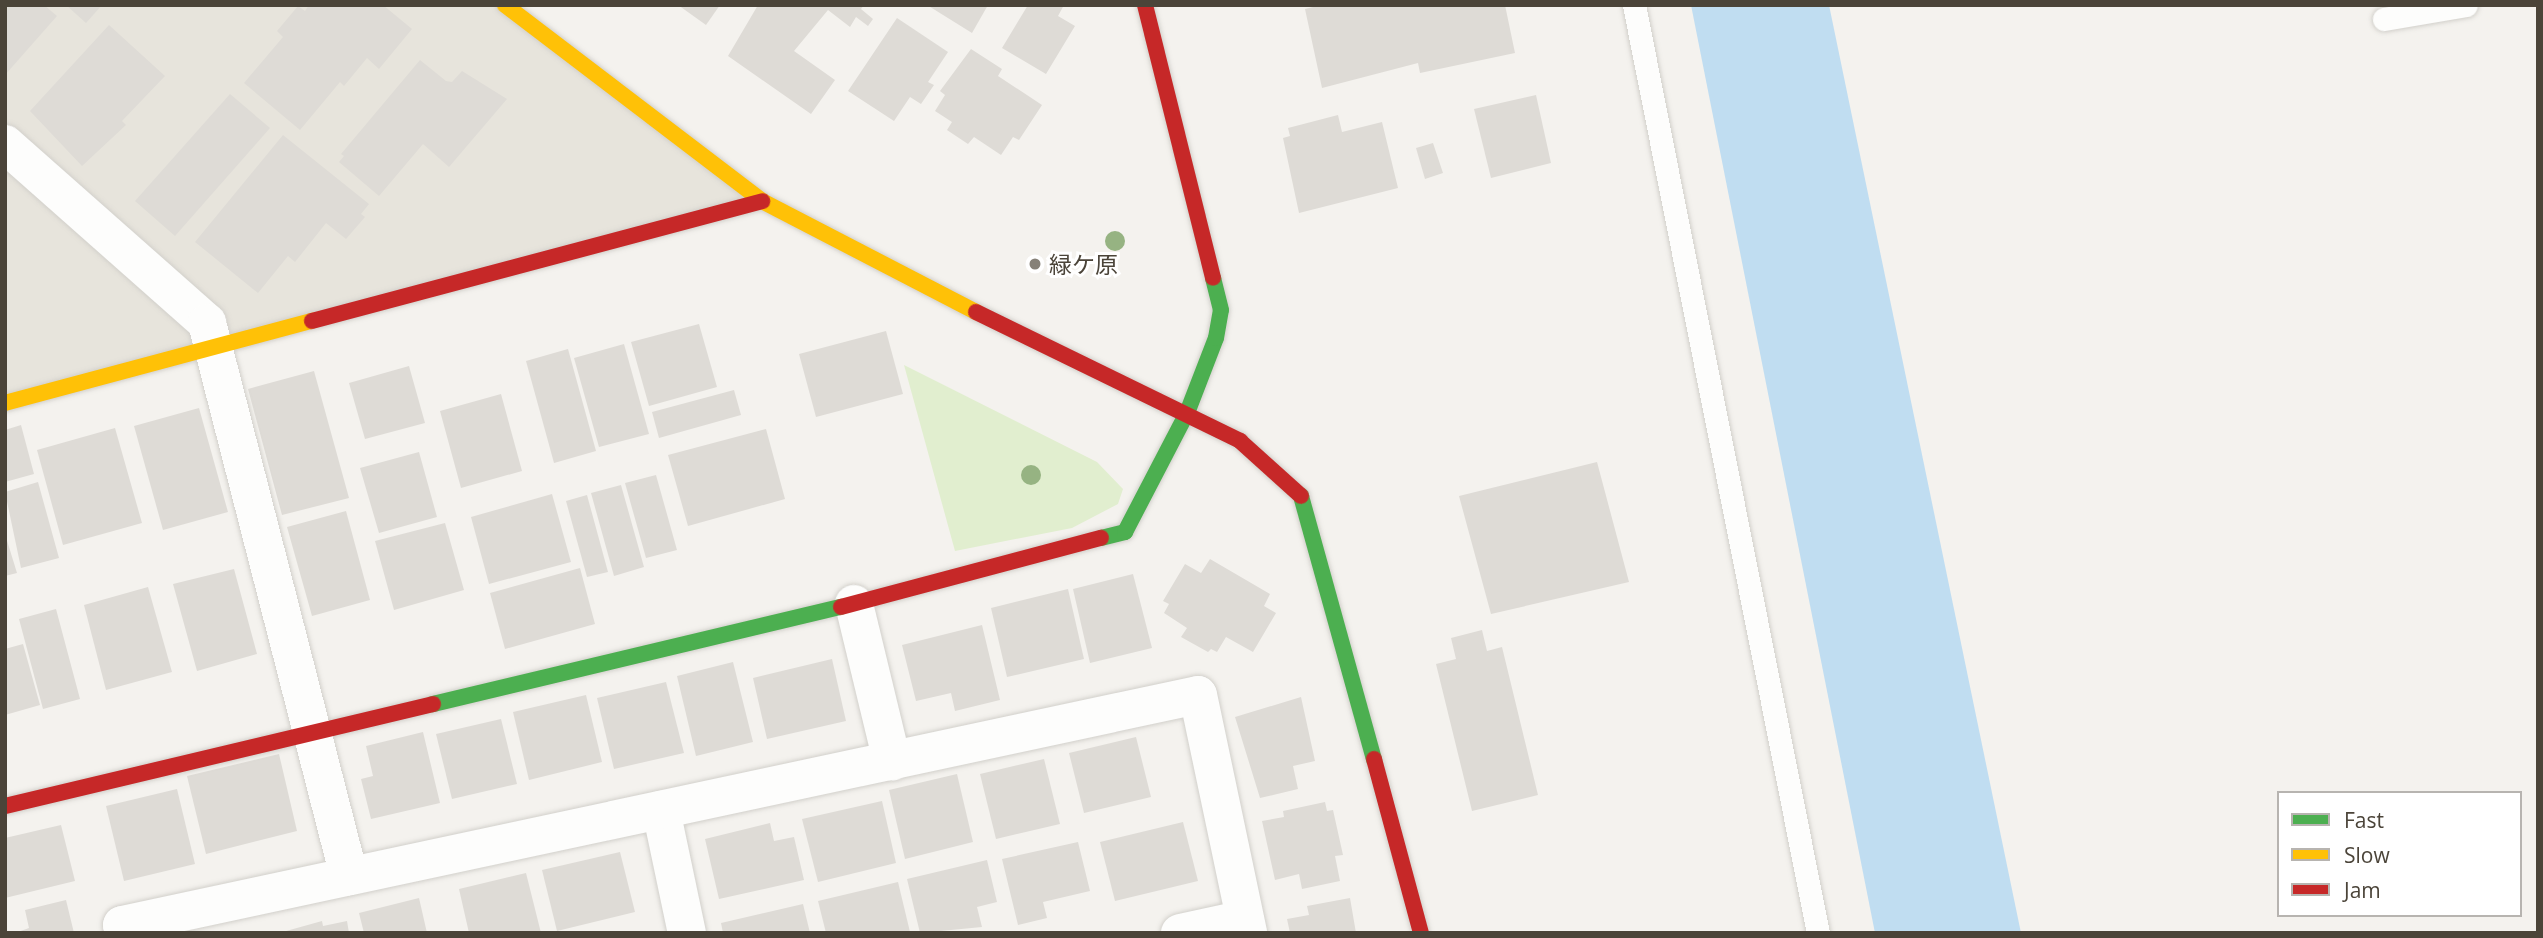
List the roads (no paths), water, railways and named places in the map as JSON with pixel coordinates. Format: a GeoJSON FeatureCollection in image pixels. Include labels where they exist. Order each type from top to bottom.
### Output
{"type":"FeatureCollection","features":[{"type":"Feature","properties":{"kind":"street"},"geometry":{"type":"LineString","coordinates":[[505,5],[762,201],[1024,337],[1187,413],[1240,441],[1307,506],[1421,933]]}},
{"type":"Feature","properties":{"kind":"street"},"geometry":{"type":"LineString","coordinates":[[5,806],[854,604],[1125,531],[1187,413],[1216,338],[1221,310],[1201,214],[1145,5]]}},
{"type":"Feature","properties":{"kind":"street"},"geometry":{"type":"LineString","coordinates":[[5,144],[207,323],[349,876]]}},
{"type":"Feature","properties":{"kind":"street"},"geometry":{"type":"LineString","coordinates":[[5,403],[762,201]]}},
{"type":"Feature","properties":{"kind":"street"},"geometry":{"type":"LineString","coordinates":[[854,604],[892,761]]}},
{"type":"Feature","properties":{"kind":"street"},"geometry":{"type":"LineString","coordinates":[[124,933],[122,925],[1198,695],[1246,926],[1180,933]]}},
{"type":"Feature","properties":{"kind":"street"},"geometry":{"type":"LineString","coordinates":[[661,810],[687,933]]}},
{"type":"Feature","properties":{"kind":"lane"},"geometry":{"type":"LineString","coordinates":[[1634,5],[1818,933]]}},
{"type":"Feature","properties":{"kind":"lane"},"geometry":{"type":"LineString","coordinates":[[2384,19],[2466,5]]}},
{"type":"Feature","properties":{"kind":"water"},"geometry":{"type":"Polygon","coordinates":[[[1691,5],[1829,5],[2021,933],[1875,933],[1691,5]]]}},
{"type":"Feature","properties":{"kind":"place","name":"緑ケ原"},"geometry":{"type":"Point","coordinates":[1035,264]}}]}
